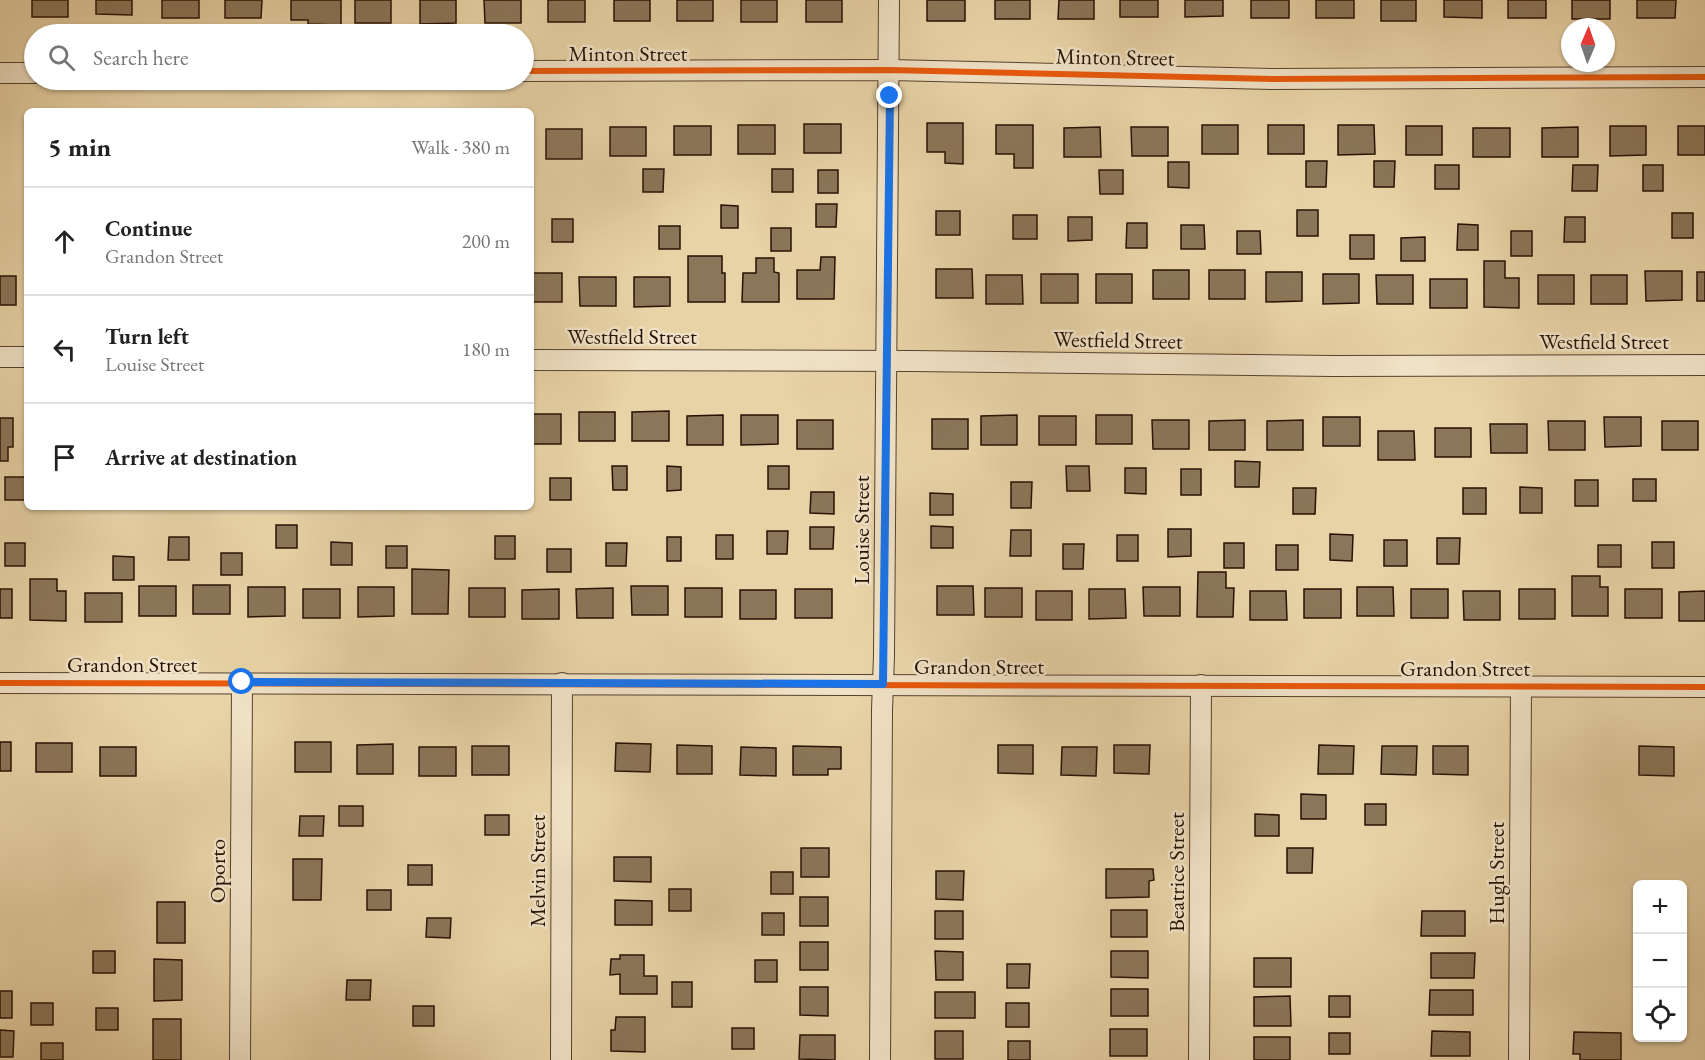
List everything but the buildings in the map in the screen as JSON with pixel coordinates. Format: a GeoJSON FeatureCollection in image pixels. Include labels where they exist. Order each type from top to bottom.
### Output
{"type":"FeatureCollection","features":[{"type":"Feature","properties":{"kind":"street","name":"Louise Street"},"geometry":{"type":"LineString","coordinates":[[879,1060],[890,0]]}},
{"type":"Feature","properties":{"kind":"street","name":"Minton Street"},"geometry":{"type":"LineString","coordinates":[[534,71],[890,70],[1272,79],[1705,77]]}},
{"type":"Feature","properties":{"kind":"street"},"geometry":{"type":"LineString","coordinates":[[0,73],[24,73]]}},
{"type":"Feature","properties":{"kind":"street"},"geometry":{"type":"LineString","coordinates":[[0,357],[24,357]]}},
{"type":"Feature","properties":{"kind":"street","name":"Westfield Street"},"geometry":{"type":"LineString","coordinates":[[534,360],[1321,366],[1705,365]]}},
{"type":"Feature","properties":{"kind":"street","name":"Grandon Street"},"geometry":{"type":"LineString","coordinates":[[0,682],[1705,687]]}},
{"type":"Feature","properties":{"kind":"street","name":"Oporto"},"geometry":{"type":"LineString","coordinates":[[240,1060],[242,682]]}},
{"type":"Feature","properties":{"kind":"street","name":"Melvin Street"},"geometry":{"type":"LineString","coordinates":[[561,1060],[562,683]]}},
{"type":"Feature","properties":{"kind":"street","name":"Beatrice Street"},"geometry":{"type":"LineString","coordinates":[[1199,1060],[1201,685]]}},
{"type":"Feature","properties":{"kind":"street","name":"Hugh Street"},"geometry":{"type":"LineString","coordinates":[[1519,1060],[1521,687]]}},
{"type":"Feature","properties":{"kind":"cycle path"},"geometry":{"type":"LineString","coordinates":[[534,71],[890,70],[1272,79],[1705,77]]}},
{"type":"Feature","properties":{"kind":"cycle path"},"geometry":{"type":"LineString","coordinates":[[0,683],[1705,687]]}},
{"type":"Feature","properties":{"kind":"route"},"geometry":{"type":"LineString","coordinates":[[242,682],[883,684],[890,96]]}}]}
